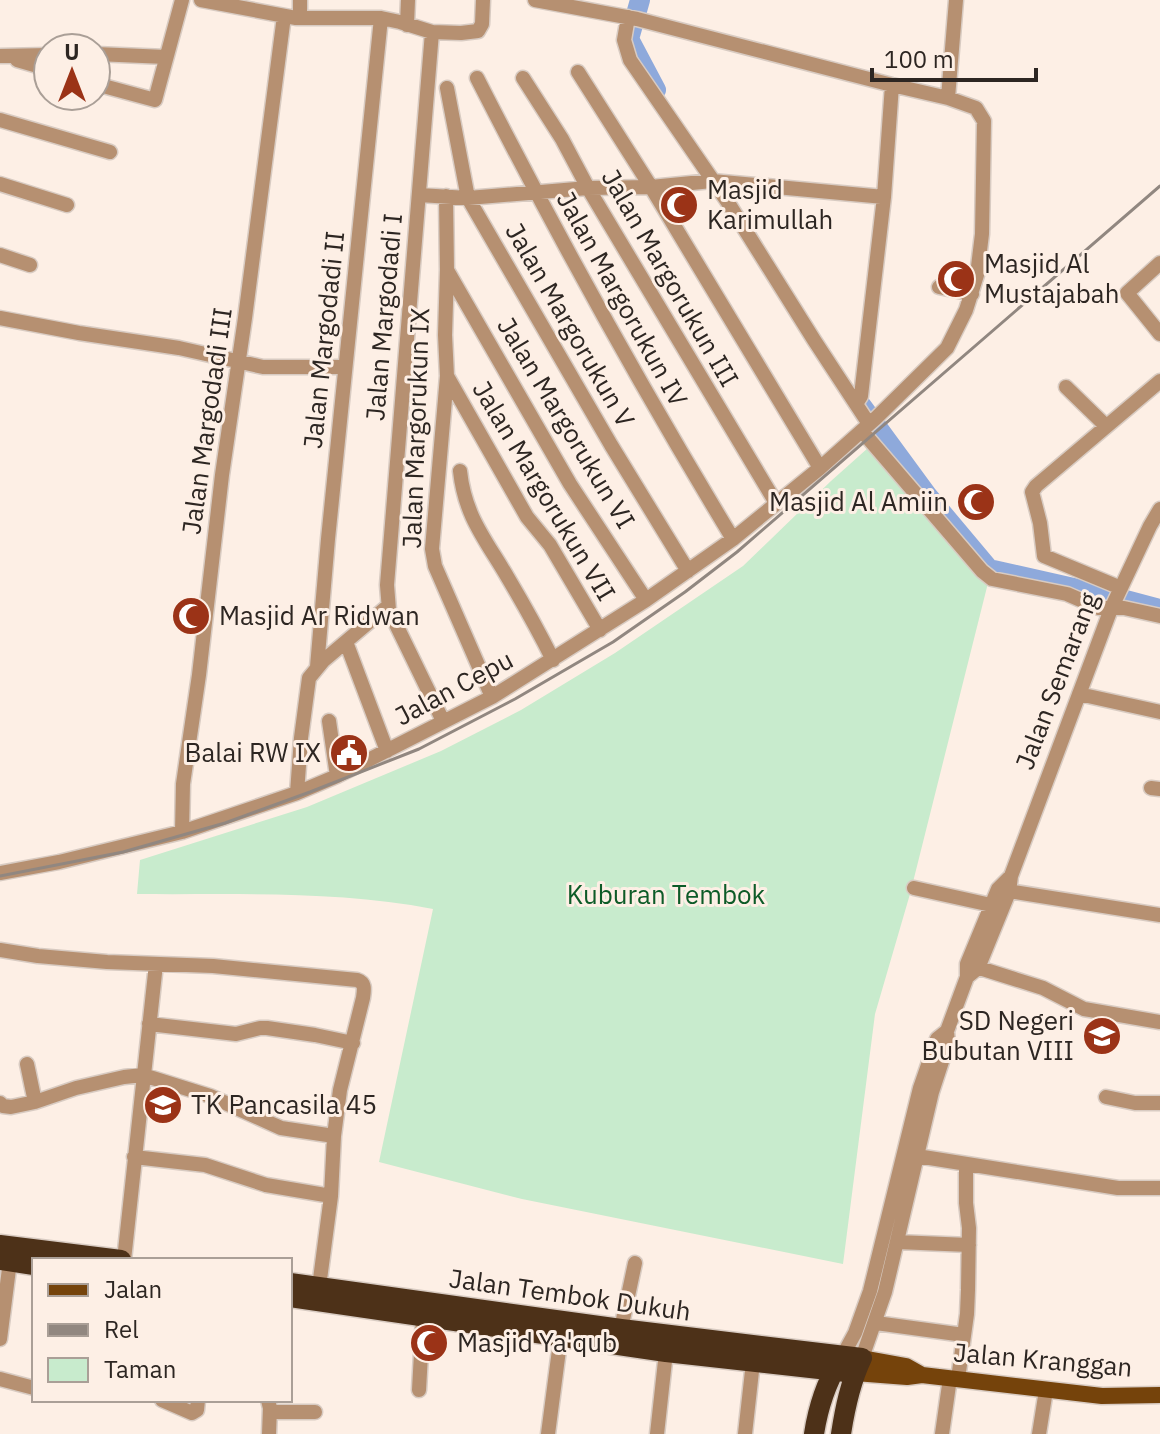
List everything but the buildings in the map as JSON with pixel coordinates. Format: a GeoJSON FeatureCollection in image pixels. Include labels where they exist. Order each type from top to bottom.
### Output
{"type":"FeatureCollection","features":[{"type":"Feature","properties":{"kind":"highway"},"geometry":{"type":"LineString","coordinates":[[3,1255],[88,1258]]}},
{"type":"Feature","properties":{"kind":"highway"},"geometry":{"type":"LineString","coordinates":[[3,1255],[32,1264]]}},
{"type":"Feature","properties":{"kind":"highway","name":"Jalan Tembok Dukuh"},"geometry":{"type":"LineString","coordinates":[[292,1283],[562,1329],[666,1352],[796,1368],[848,1364]]}},
{"type":"Feature","properties":{"kind":"highway","name":"Jalan Tembok Dukuh"},"geometry":{"type":"LineString","coordinates":[[292,1297],[423,1317],[562,1329],[621,1329],[848,1364]]}},
{"type":"Feature","properties":{"kind":"highway"},"geometry":{"type":"LineString","coordinates":[[816,1424],[823,1393],[848,1364]]}},
{"type":"Feature","properties":{"kind":"highway"},"geometry":{"type":"LineString","coordinates":[[841,1434],[848,1397],[848,1364]]}},
{"type":"Feature","properties":{"kind":"highway"},"geometry":{"type":"LineString","coordinates":[[796,1368],[810,1388],[816,1424]]}},
{"type":"Feature","properties":{"kind":"main road","name":"Jalan Kranggan"},"geometry":{"type":"LineString","coordinates":[[848,1364],[907,1377],[954,1378],[1102,1396],[1160,1395]]}},
{"type":"Feature","properties":{"kind":"street"},"geometry":{"type":"LineString","coordinates":[[112,88],[155,100],[182,0]]}},
{"type":"Feature","properties":{"kind":"street"},"geometry":{"type":"LineString","coordinates":[[201,0],[284,16],[381,18],[432,32],[461,33],[478,31],[482,23],[483,0]]}},
{"type":"Feature","properties":{"kind":"street"},"geometry":{"type":"LineString","coordinates":[[300,0],[300,18]]}},
{"type":"Feature","properties":{"kind":"street"},"geometry":{"type":"LineString","coordinates":[[407,25],[408,0]]}},
{"type":"Feature","properties":{"kind":"street","name":"Jalan Cepu"},"geometry":{"type":"LineString","coordinates":[[0,873],[69,860],[182,832],[297,793],[337,776],[492,697],[646,600],[733,539],[820,468],[946,350],[966,310],[977,275],[982,234],[984,121],[976,108],[948,98],[631,18],[535,0]]}},
{"type":"Feature","properties":{"kind":"street"},"geometry":{"type":"LineString","coordinates":[[948,98],[956,0]]}},
{"type":"Feature","properties":{"kind":"street","name":"Jalan Margodadi III"},"geometry":{"type":"LineString","coordinates":[[182,832],[183,784],[284,16]]}},
{"type":"Feature","properties":{"kind":"street","name":"Jalan Margodadi II"},"geometry":{"type":"LineString","coordinates":[[297,793],[307,683],[317,667],[381,18]]}},
{"type":"Feature","properties":{"kind":"street"},"geometry":{"type":"LineString","coordinates":[[631,18],[624,40],[630,60],[715,181],[869,424],[986,575],[1001,582],[1067,594],[1099,608],[1116,598]]}},
{"type":"Feature","properties":{"kind":"street","name":"Jalan Margodadi I"},"geometry":{"type":"LineString","coordinates":[[388,606],[387,574],[432,32]]}},
{"type":"Feature","properties":{"kind":"street"},"geometry":{"type":"LineString","coordinates":[[2,56],[32,55]]}},
{"type":"Feature","properties":{"kind":"street"},"geometry":{"type":"LineString","coordinates":[[112,55],[166,57]]}},
{"type":"Feature","properties":{"kind":"street"},"geometry":{"type":"LineString","coordinates":[[2,56],[32,64]]}},
{"type":"Feature","properties":{"kind":"street"},"geometry":{"type":"LineString","coordinates":[[578,72],[820,468]]}},
{"type":"Feature","properties":{"kind":"street","name":"Jalan Margorukun IV"},"geometry":{"type":"LineString","coordinates":[[477,78],[535,193],[676,445],[733,539]]}},
{"type":"Feature","properties":{"kind":"street","name":"Jalan Margorukun III"},"geometry":{"type":"LineString","coordinates":[[523,78],[776,503]]}},
{"type":"Feature","properties":{"kind":"street"},"geometry":{"type":"LineString","coordinates":[[857,401],[884,197],[892,85]]}},
{"type":"Feature","properties":{"kind":"street","name":"Jalan Margorukun V"},"geometry":{"type":"LineString","coordinates":[[447,88],[468,198],[688,571]]}},
{"type":"Feature","properties":{"kind":"street"},"geometry":{"type":"LineString","coordinates":[[0,120],[110,152]]}},
{"type":"Feature","properties":{"kind":"street"},"geometry":{"type":"LineString","coordinates":[[419,195],[468,198],[715,181],[884,197]]}},
{"type":"Feature","properties":{"kind":"street"},"geometry":{"type":"LineString","coordinates":[[0,184],[67,205]]}},
{"type":"Feature","properties":{"kind":"street","name":"Jalan Margorukun IX"},"geometry":{"type":"LineString","coordinates":[[446,196],[447,376],[433,557],[492,697]]}},
{"type":"Feature","properties":{"kind":"street"},"geometry":{"type":"LineString","coordinates":[[0,255],[30,265]]}},
{"type":"Feature","properties":{"kind":"street"},"geometry":{"type":"LineString","coordinates":[[1160,263],[1127,293],[1160,334]]}},
{"type":"Feature","properties":{"kind":"street","name":"Jalan Margorukun VI"},"geometry":{"type":"LineString","coordinates":[[447,270],[570,484],[646,600]]}},
{"type":"Feature","properties":{"kind":"street"},"geometry":{"type":"LineString","coordinates":[[939,287],[972,294]]}},
{"type":"Feature","properties":{"kind":"street"},"geometry":{"type":"LineString","coordinates":[[0,321],[179,348],[263,367],[345,367]]}},
{"type":"Feature","properties":{"kind":"street","name":"Jalan Margorukun VII"},"geometry":{"type":"LineString","coordinates":[[447,376],[527,517],[550,545],[600,630]]}},
{"type":"Feature","properties":{"kind":"street"},"geometry":{"type":"LineString","coordinates":[[1160,381],[1036,486],[1032,495],[1040,523],[1044,556],[1116,598],[1124,608],[1160,616]]}},
{"type":"Feature","properties":{"kind":"street"},"geometry":{"type":"LineString","coordinates":[[1066,387],[1106,426]]}},
{"type":"Feature","properties":{"kind":"street"},"geometry":{"type":"LineString","coordinates":[[460,471],[470,513],[553,660]]}},
{"type":"Feature","properties":{"kind":"street","name":"Jalan Semarang"},"geometry":{"type":"LineString","coordinates":[[848,1364],[876,1323],[932,1092],[948,1043],[947,1031],[1011,876],[1116,598],[1160,509]]}},
{"type":"Feature","properties":{"kind":"street"},"geometry":{"type":"LineString","coordinates":[[317,667],[388,606],[443,721]]}},
{"type":"Feature","properties":{"kind":"street"},"geometry":{"type":"LineString","coordinates":[[346,642],[387,751]]}},
{"type":"Feature","properties":{"kind":"street"},"geometry":{"type":"LineString","coordinates":[[1079,694],[1160,712]]}},
{"type":"Feature","properties":{"kind":"street"},"geometry":{"type":"LineString","coordinates":[[329,721],[337,776]]}},
{"type":"Feature","properties":{"kind":"street"},"geometry":{"type":"LineString","coordinates":[[914,888],[991,905]]}},
{"type":"Feature","properties":{"kind":"street"},"geometry":{"type":"LineString","coordinates":[[1004,890],[1160,915]]}},
{"type":"Feature","properties":{"kind":"street","name":"Jalan Semarang"},"geometry":{"type":"LineString","coordinates":[[971,970],[991,905],[1004,890]]}},
{"type":"Feature","properties":{"kind":"street"},"geometry":{"type":"LineString","coordinates":[[0,950],[38,956],[289,972],[362,982],[364,986],[353,1043],[340,1090],[319,1287]]}},
{"type":"Feature","properties":{"kind":"street"},"geometry":{"type":"LineString","coordinates":[[122,1258],[156,964]]}},
{"type":"Feature","properties":{"kind":"street"},"geometry":{"type":"LineString","coordinates":[[971,970],[1043,988],[1084,1009],[1160,1022]]}},
{"type":"Feature","properties":{"kind":"street"},"geometry":{"type":"LineString","coordinates":[[149,1024],[236,1034],[267,1028],[353,1043]]}},
{"type":"Feature","properties":{"kind":"street","name":"Jalan Semarang"},"geometry":{"type":"LineString","coordinates":[[848,1364],[870,1291],[920,1088],[937,1039],[947,1031]]}},
{"type":"Feature","properties":{"kind":"street"},"geometry":{"type":"LineString","coordinates":[[27,1064],[35,1102]]}},
{"type":"Feature","properties":{"kind":"street"},"geometry":{"type":"LineString","coordinates":[[0,1103],[11,1107],[76,1088],[143,1075],[210,1096],[281,1128],[334,1136]]}},
{"type":"Feature","properties":{"kind":"street"},"geometry":{"type":"LineString","coordinates":[[1106,1097],[1135,1103],[1160,1103]]}},
{"type":"Feature","properties":{"kind":"street"},"geometry":{"type":"LineString","coordinates":[[917,1156],[1118,1188],[1160,1188]]}},
{"type":"Feature","properties":{"kind":"street"},"geometry":{"type":"LineString","coordinates":[[134,1157],[205,1165],[266,1185],[331,1196]]}},
{"type":"Feature","properties":{"kind":"street"},"geometry":{"type":"LineString","coordinates":[[942,1434],[964,1335],[967,1302],[969,1245],[966,1164]]}},
{"type":"Feature","properties":{"kind":"street"},"geometry":{"type":"LineString","coordinates":[[897,1242],[969,1245]]}},
{"type":"Feature","properties":{"kind":"street"},"geometry":{"type":"LineString","coordinates":[[0,1334],[3,1255]]}},
{"type":"Feature","properties":{"kind":"street"},"geometry":{"type":"LineString","coordinates":[[621,1329],[635,1263]]}},
{"type":"Feature","properties":{"kind":"street"},"geometry":{"type":"LineString","coordinates":[[419,1390],[423,1317]]}},
{"type":"Feature","properties":{"kind":"street"},"geometry":{"type":"LineString","coordinates":[[876,1323],[964,1335]]}},
{"type":"Feature","properties":{"kind":"street"},"geometry":{"type":"LineString","coordinates":[[548,1434],[562,1329]]}},
{"type":"Feature","properties":{"kind":"street"},"geometry":{"type":"LineString","coordinates":[[657,1434],[666,1352]]}},
{"type":"Feature","properties":{"kind":"street"},"geometry":{"type":"LineString","coordinates":[[745,1434],[753,1362]]}},
{"type":"Feature","properties":{"kind":"street"},"geometry":{"type":"LineString","coordinates":[[0,1379],[32,1387]]}},
{"type":"Feature","properties":{"kind":"street"},"geometry":{"type":"LineString","coordinates":[[1039,1434],[1046,1390]]}},
{"type":"Feature","properties":{"kind":"street"},"geometry":{"type":"LineString","coordinates":[[167,1402],[192,1413],[197,1410],[198,1402]]}},
{"type":"Feature","properties":{"kind":"street"},"geometry":{"type":"LineString","coordinates":[[269,1434],[269,1406],[315,1412]]}},
{"type":"Feature","properties":{"kind":"green space","name":"Kuburan Tembok"},"geometry":{"type":"Polygon","coordinates":[[[878,439],[990,575],[910,894],[875,1014],[843,1264],[522,1199],[379,1162],[433,909],[323,896],[137,894],[140,860],[307,807],[441,751],[521,710],[615,653],[743,566],[878,439]]]}},
{"type":"Feature","properties":{"kind":"waterway"},"geometry":{"type":"LineString","coordinates":[[640,0],[629,39],[656,90]]}},
{"type":"Feature","properties":{"kind":"waterway"},"geometry":{"type":"LineString","coordinates":[[861,405],[927,495],[989,569],[1160,609]]}},
{"type":"Feature","properties":{"kind":"railway"},"geometry":{"type":"LineString","coordinates":[[0,876],[123,852],[225,823],[310,792],[419,749],[515,699],[613,642],[737,552],[1160,186]]}},
{"type":"Feature","properties":{"kind":"place","name":"Masjid Karimullah"},"geometry":{"type":"Point","coordinates":[679,205]}},
{"type":"Feature","properties":{"kind":"place","name":"Masjid Al Mustajabah"},"geometry":{"type":"Point","coordinates":[956,279]}},
{"type":"Feature","properties":{"kind":"place","name":"Masjid Al Amiin"},"geometry":{"type":"Point","coordinates":[976,502]}},
{"type":"Feature","properties":{"kind":"place","name":"Masjid Ar Ridwan"},"geometry":{"type":"Point","coordinates":[191,616]}},
{"type":"Feature","properties":{"kind":"place","name":"Balai RW IX"},"geometry":{"type":"Point","coordinates":[349,753]}},
{"type":"Feature","properties":{"kind":"place","name":"SD Negeri Bubutan VIII"},"geometry":{"type":"Point","coordinates":[1102,1036]}},
{"type":"Feature","properties":{"kind":"place","name":"TK Pancasila 45"},"geometry":{"type":"Point","coordinates":[163,1105]}},
{"type":"Feature","properties":{"kind":"place","name":"Masjid Ya'qub"},"geometry":{"type":"Point","coordinates":[429,1343]}}]}
